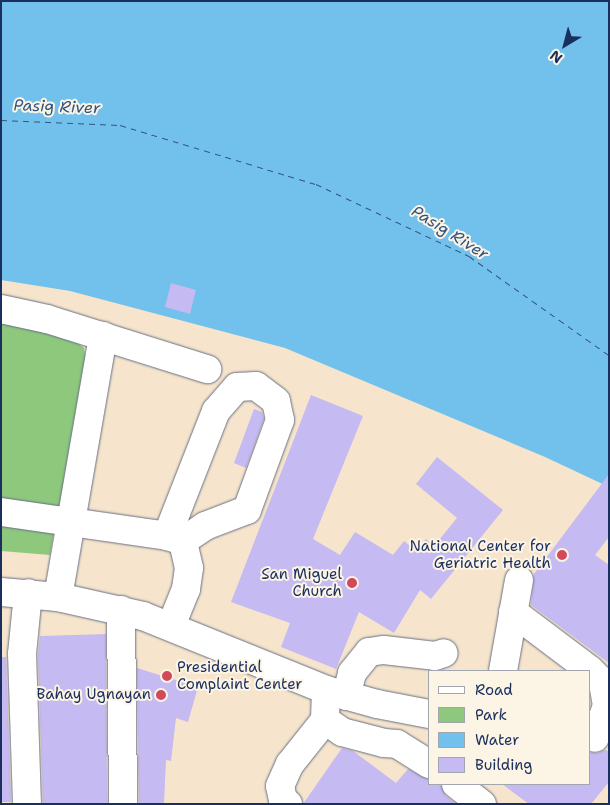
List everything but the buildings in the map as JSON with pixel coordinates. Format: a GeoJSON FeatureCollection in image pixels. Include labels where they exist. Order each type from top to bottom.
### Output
{"type":"FeatureCollection","features":[{"type":"Feature","properties":{"kind":"street"},"geometry":{"type":"LineString","coordinates":[[1,309],[46,319],[207,369]]}},
{"type":"Feature","properties":{"kind":"street"},"geometry":{"type":"LineString","coordinates":[[58,597],[69,520],[103,336]]}},
{"type":"Feature","properties":{"kind":"street"},"geometry":{"type":"LineString","coordinates":[[1,512],[69,520],[175,539],[247,510],[280,420],[276,401],[256,386],[237,387],[216,411],[175,539],[189,568],[186,589],[171,626]]}},
{"type":"Feature","properties":{"kind":"street"},"geometry":{"type":"LineString","coordinates":[[502,670],[519,580]]}},
{"type":"Feature","properties":{"kind":"street"},"geometry":{"type":"LineString","coordinates":[[1,592],[58,597],[122,610],[171,626],[336,692],[409,712],[428,714]]}},
{"type":"Feature","properties":{"kind":"street"},"geometry":{"type":"LineString","coordinates":[[27,804],[22,654],[28,593]]}},
{"type":"Feature","properties":{"kind":"street"},"geometry":{"type":"LineString","coordinates":[[122,610],[123,804]]}},
{"type":"Feature","properties":{"kind":"street"},"geometry":{"type":"LineString","coordinates":[[513,612],[590,670],[603,683],[607,706],[598,739]]}},
{"type":"Feature","properties":{"kind":"street"},"geometry":{"type":"LineString","coordinates":[[288,804],[282,800],[280,786],[290,764],[325,720],[336,692],[369,652],[384,650],[435,656],[444,653]]}},
{"type":"Feature","properties":{"kind":"street"},"geometry":{"type":"LineString","coordinates":[[325,720],[342,732],[384,743],[397,744],[428,763]]}},
{"type":"Feature","properties":{"kind":"street"},"geometry":{"type":"LineString","coordinates":[[457,785],[482,804]]}},
{"type":"Feature","properties":{"kind":"green space"},"geometry":{"type":"Polygon","coordinates":[[[1,322],[73,339],[84,348],[86,361],[61,505],[55,509],[1,502],[1,322]]]}},
{"type":"Feature","properties":{"kind":"green space"},"geometry":{"type":"Polygon","coordinates":[[[1,520],[54,531],[50,555],[1,551],[1,520]]]}},
{"type":"Feature","properties":{"kind":"water","name":"Pasig River"},"geometry":{"type":"Polygon","coordinates":[[[1,1],[609,1],[609,487],[545,457],[285,348],[70,291],[1,280],[1,1]]]}},
{"type":"Feature","properties":{"kind":"ferry route"},"geometry":{"type":"LineString","coordinates":[[1,120],[120,125],[316,184],[469,256],[609,355]]}},
{"type":"Feature","properties":{"kind":"place","name":"National Center for Geriatric Health"},"geometry":{"type":"Point","coordinates":[562,555]}},
{"type":"Feature","properties":{"kind":"place","name":"San Miguel Church"},"geometry":{"type":"Point","coordinates":[352,583]}},
{"type":"Feature","properties":{"kind":"place","name":"Presidential Complaint Center"},"geometry":{"type":"Point","coordinates":[167,676]}},
{"type":"Feature","properties":{"kind":"place","name":"Bahay Ugnayan"},"geometry":{"type":"Point","coordinates":[161,695]}}]}
